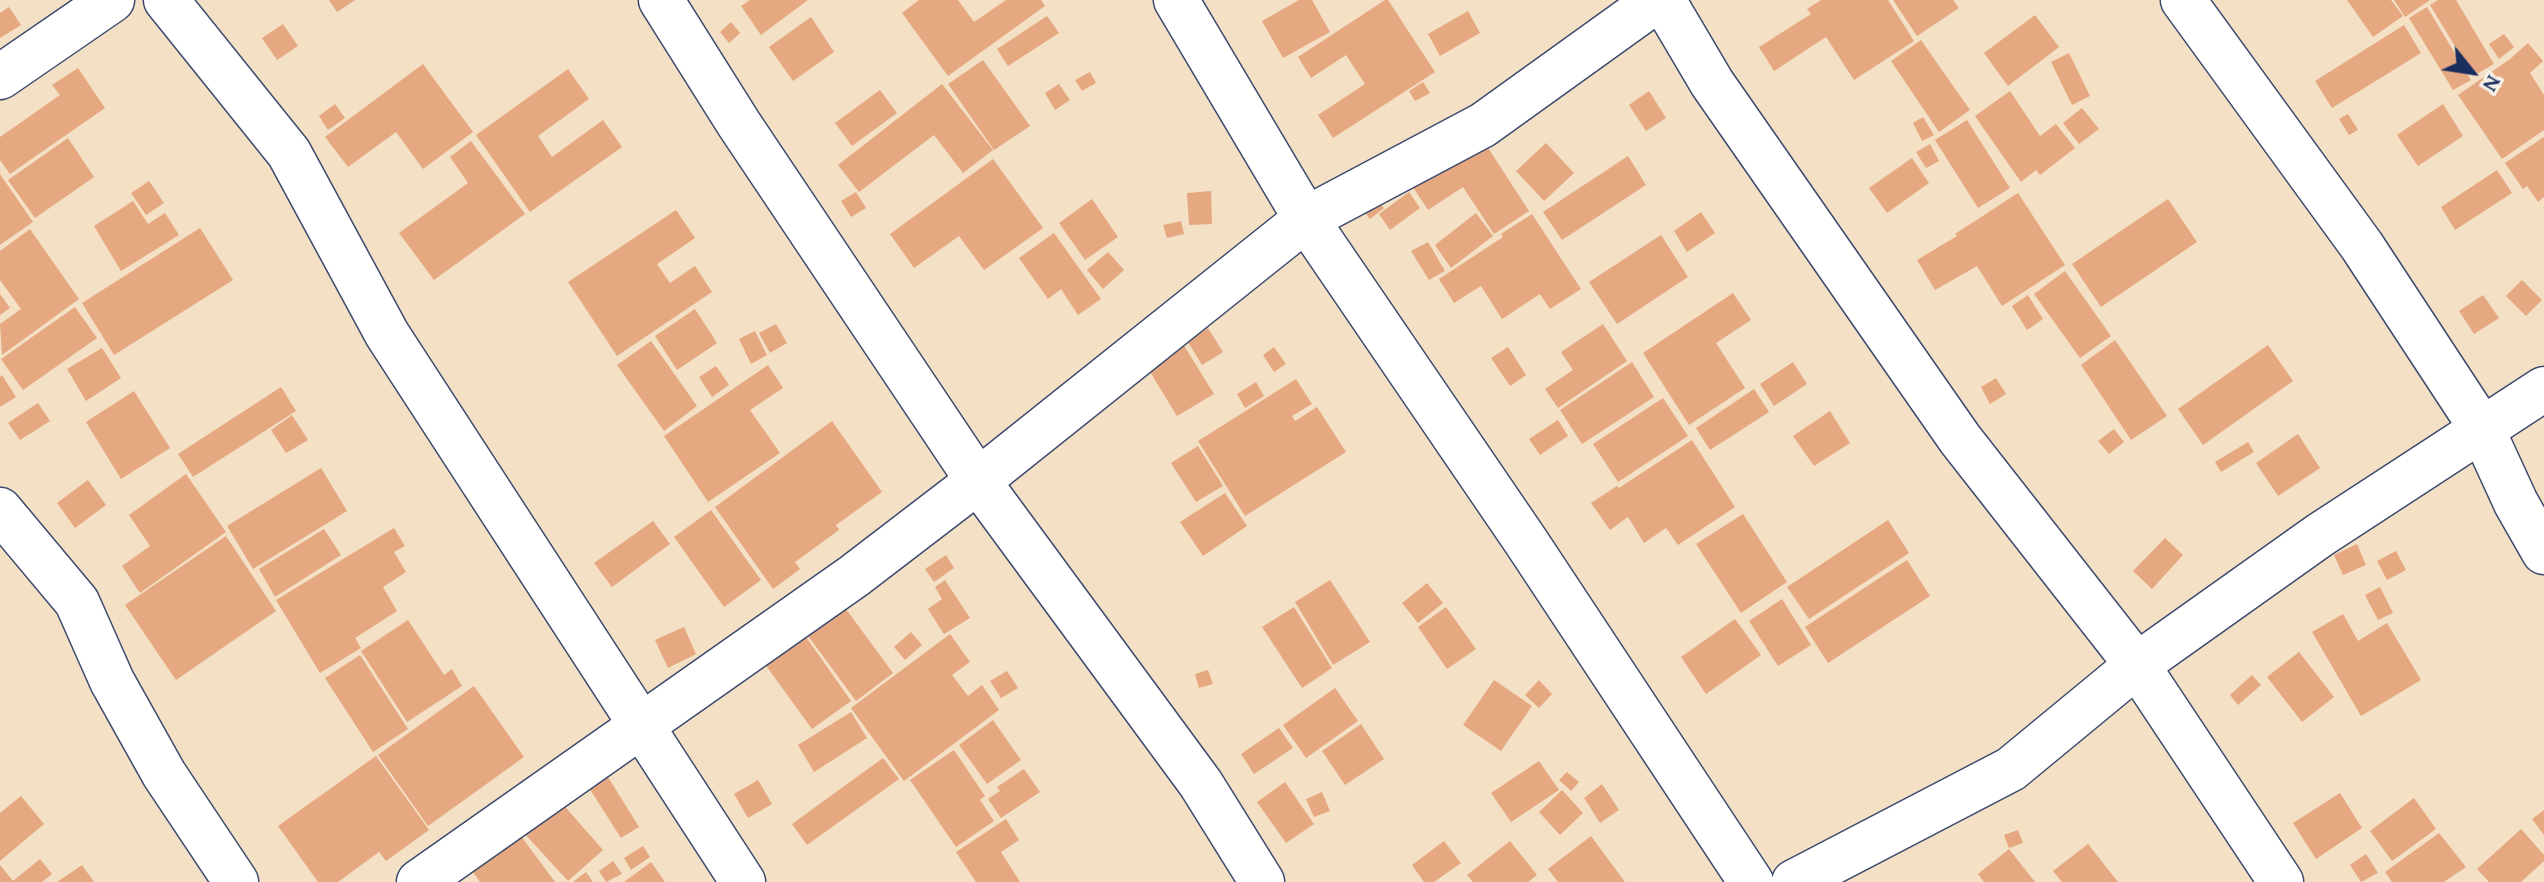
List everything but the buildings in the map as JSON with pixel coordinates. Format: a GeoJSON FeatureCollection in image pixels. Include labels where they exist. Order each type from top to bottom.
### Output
{"type":"FeatureCollection","features":[{"type":"Feature","properties":{"kind":"street"},"geometry":{"type":"LineString","coordinates":[[0,77],[112,0]]}},
{"type":"Feature","properties":{"kind":"street"},"geometry":{"type":"LineString","coordinates":[[166,0],[289,153],[387,334],[743,882]]}},
{"type":"Feature","properties":{"kind":"street"},"geometry":{"type":"LineString","coordinates":[[661,0],[739,124],[978,481],[1201,784],[1262,882]]}},
{"type":"Feature","properties":{"kind":"street"},"geometry":{"type":"LineString","coordinates":[[1176,0],[1306,219],[1527,543],[1751,882]]}},
{"type":"Feature","properties":{"kind":"street"},"geometry":{"type":"LineString","coordinates":[[419,882],[854,576],[1306,219],[1483,125],[1660,0],[1712,83],[1960,439],[2137,665],[2281,882]]}},
{"type":"Feature","properties":{"kind":"street"},"geometry":{"type":"LineString","coordinates":[[2183,0],[2362,246],[2482,429],[2516,503],[2544,552]]}},
{"type":"Feature","properties":{"kind":"street"},"geometry":{"type":"LineString","coordinates":[[1794,882],[2011,769],[2137,665],[2320,535],[2544,389]]}},
{"type":"Feature","properties":{"kind":"street"},"geometry":{"type":"LineString","coordinates":[[0,510],[77,602],[112,681],[164,774],[236,882]]}}]}
